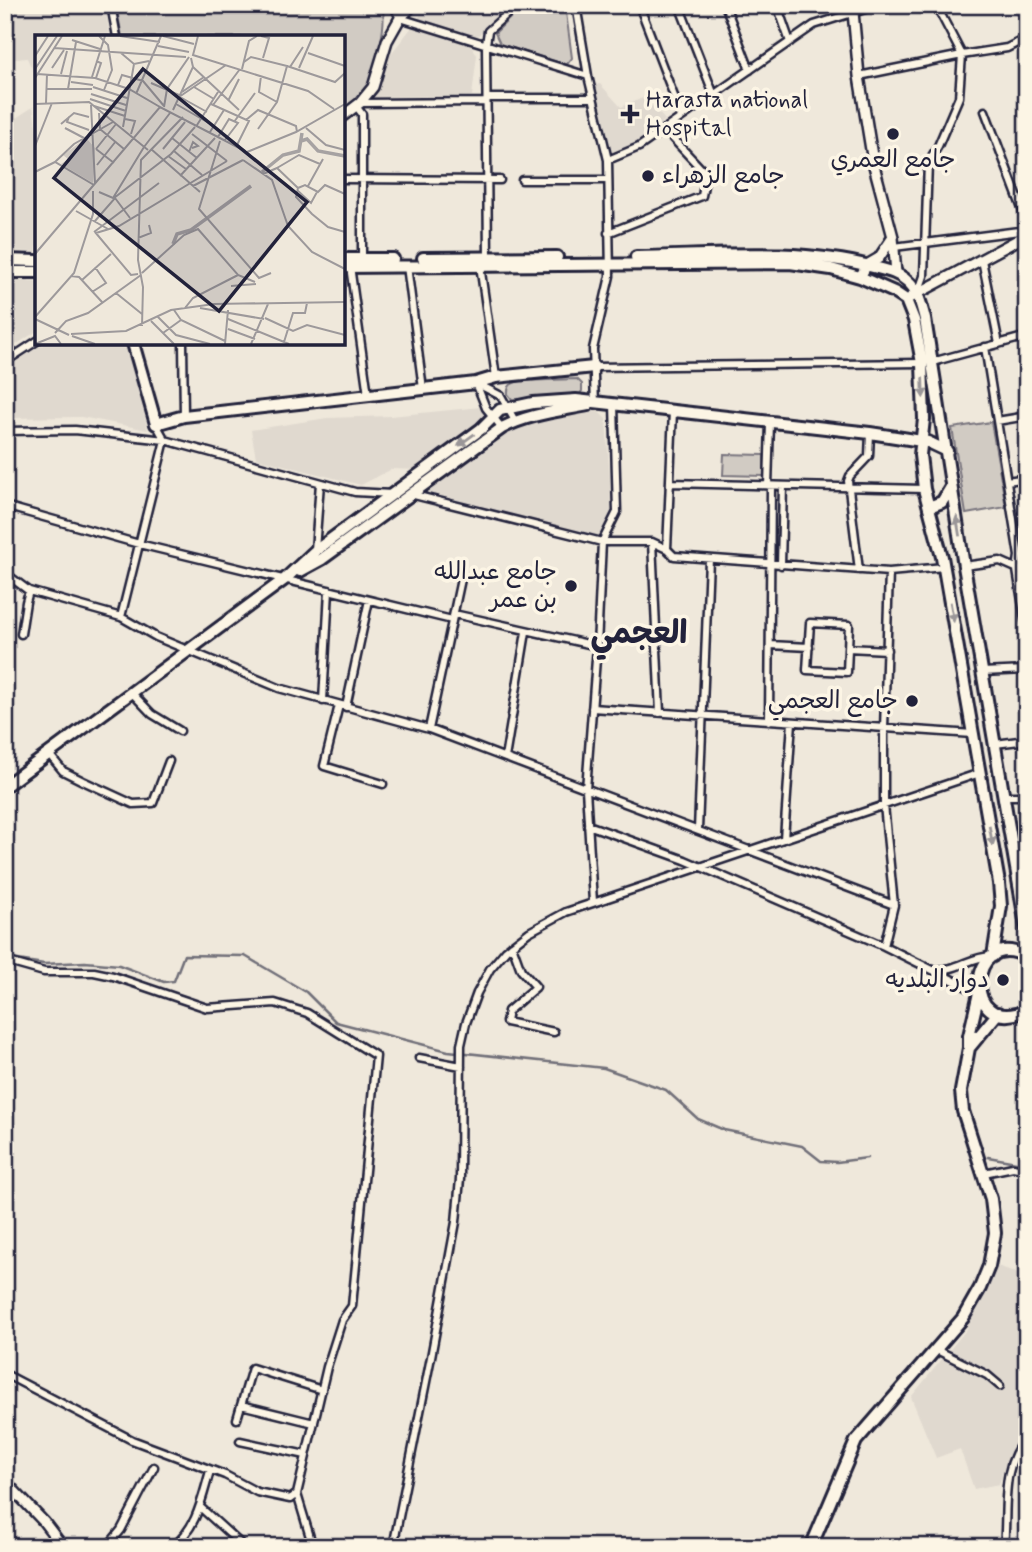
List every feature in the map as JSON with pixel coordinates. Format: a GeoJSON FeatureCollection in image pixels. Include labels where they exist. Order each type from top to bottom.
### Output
{"type":"FeatureCollection","features":[{"type":"Feature","properties":{"kind":"main road"},"geometry":{"type":"LineString","coordinates":[[345,264],[790,255],[834,258],[867,265],[895,273],[908,281],[918,294],[925,319],[927,362],[922,441],[924,489],[944,567],[1001,906],[993,956]]}},
{"type":"Feature","properties":{"kind":"main road"},"geometry":{"type":"LineString","coordinates":[[5,260],[35,261]]}},
{"type":"Feature","properties":{"kind":"main road"},"geometry":{"type":"LineString","coordinates":[[609,260],[790,263],[831,269],[860,277],[906,300],[927,362],[947,451],[982,672],[1023,893],[1027,932]]}},
{"type":"Feature","properties":{"kind":"main road"},"geometry":{"type":"LineString","coordinates":[[362,263],[407,266],[484,262]]}},
{"type":"Feature","properties":{"kind":"main road"},"geometry":{"type":"LineString","coordinates":[[5,272],[35,272]]}},
{"type":"Feature","properties":{"kind":"main road"},"geometry":{"type":"LineString","coordinates":[[134,345],[156,424],[184,416],[594,367]]}},
{"type":"Feature","properties":{"kind":"main road"},"geometry":{"type":"LineString","coordinates":[[5,786],[285,579],[315,551],[481,429],[493,416],[509,408],[533,402],[576,400],[870,432],[922,441],[947,451]]}},
{"type":"Feature","properties":{"kind":"main road"},"geometry":{"type":"LineString","coordinates":[[285,579],[322,559],[502,428],[515,421],[596,404]]}},
{"type":"Feature","properties":{"kind":"main road"},"geometry":{"type":"LineString","coordinates":[[929,507],[946,498],[952,485]]}},
{"type":"Feature","properties":{"kind":"main road"},"geometry":{"type":"LineString","coordinates":[[967,698],[982,705],[991,719]]}},
{"type":"Feature","properties":{"kind":"main road"},"geometry":{"type":"LineString","coordinates":[[811,1547],[856,1441],[963,1318],[980,1288],[993,1250],[994,1217],[984,1173],[963,1111],[961,1091],[979,993],[980,972],[993,956],[1003,952],[1027,957]]}},
{"type":"Feature","properties":{"kind":"main road"},"geometry":{"type":"LineString","coordinates":[[979,993],[990,1008],[998,1013],[1024,1013]]}},
{"type":"Feature","properties":{"kind":"main road"},"geometry":{"type":"LineString","coordinates":[[969,1048],[998,1013]]}},
{"type":"Feature","properties":{"kind":"street"},"geometry":{"type":"LineString","coordinates":[[111,5],[117,35]]}},
{"type":"Feature","properties":{"kind":"street"},"geometry":{"type":"LineString","coordinates":[[393,5],[400,18],[588,76]]}},
{"type":"Feature","properties":{"kind":"street"},"geometry":{"type":"LineString","coordinates":[[345,115],[358,105],[373,87],[387,41],[400,18],[413,5]]}},
{"type":"Feature","properties":{"kind":"street"},"geometry":{"type":"LineString","coordinates":[[496,377],[484,262],[487,180],[486,44],[488,31],[517,5]]}},
{"type":"Feature","properties":{"kind":"street"},"geometry":{"type":"LineString","coordinates":[[576,5],[588,76],[608,160],[610,276],[593,349],[596,404]]}},
{"type":"Feature","properties":{"kind":"street"},"geometry":{"type":"LineString","coordinates":[[639,5],[682,117]]}},
{"type":"Feature","properties":{"kind":"street"},"geometry":{"type":"LineString","coordinates":[[679,5],[714,94]]}},
{"type":"Feature","properties":{"kind":"street"},"geometry":{"type":"LineString","coordinates":[[725,5],[750,70]]}},
{"type":"Feature","properties":{"kind":"street"},"geometry":{"type":"LineString","coordinates":[[777,5],[790,42]]}},
{"type":"Feature","properties":{"kind":"street"},"geometry":{"type":"LineString","coordinates":[[608,160],[639,147],[814,25],[852,9],[878,5]]}},
{"type":"Feature","properties":{"kind":"street"},"geometry":{"type":"LineString","coordinates":[[918,294],[923,281],[928,163],[959,97],[962,55],[936,5]]}},
{"type":"Feature","properties":{"kind":"street"},"geometry":{"type":"LineString","coordinates":[[852,9],[859,76],[873,162],[893,242],[895,273]]}},
{"type":"Feature","properties":{"kind":"street"},"geometry":{"type":"LineString","coordinates":[[859,76],[1007,48],[1027,38]]}},
{"type":"Feature","properties":{"kind":"street"},"geometry":{"type":"LineString","coordinates":[[486,102],[488,97],[593,98]]}},
{"type":"Feature","properties":{"kind":"street"},"geometry":{"type":"LineString","coordinates":[[358,105],[486,102]]}},
{"type":"Feature","properties":{"kind":"street"},"geometry":{"type":"LineString","coordinates":[[358,105],[362,114],[362,263]]}},
{"type":"Feature","properties":{"kind":"street"},"geometry":{"type":"LineString","coordinates":[[985,111],[1027,222]]}},
{"type":"Feature","properties":{"kind":"street"},"geometry":{"type":"LineString","coordinates":[[608,233],[702,196],[706,174],[664,129]]}},
{"type":"Feature","properties":{"kind":"street"},"geometry":{"type":"LineString","coordinates":[[345,179],[500,180]]}},
{"type":"Feature","properties":{"kind":"street"},"geometry":{"type":"LineString","coordinates":[[522,180],[608,180]]}},
{"type":"Feature","properties":{"kind":"street"},"geometry":{"type":"LineString","coordinates":[[860,277],[867,265],[879,258],[893,242],[1027,233]]}},
{"type":"Feature","properties":{"kind":"street"},"geometry":{"type":"LineString","coordinates":[[906,300],[1027,233]]}},
{"type":"Feature","properties":{"kind":"street"},"geometry":{"type":"LineString","coordinates":[[982,260],[999,344]]}},
{"type":"Feature","properties":{"kind":"street"},"geometry":{"type":"LineString","coordinates":[[345,264],[368,395]]}},
{"type":"Feature","properties":{"kind":"street"},"geometry":{"type":"LineString","coordinates":[[407,266],[423,389]]}},
{"type":"Feature","properties":{"kind":"street"},"geometry":{"type":"LineString","coordinates":[[594,367],[927,362],[1027,336]]}},
{"type":"Feature","properties":{"kind":"street"},"geometry":{"type":"LineString","coordinates":[[5,362],[35,342]]}},
{"type":"Feature","properties":{"kind":"street"},"geometry":{"type":"LineString","coordinates":[[183,345],[184,416]]}},
{"type":"Feature","properties":{"kind":"street"},"geometry":{"type":"LineString","coordinates":[[985,347],[1019,556],[1017,570],[1027,632]]}},
{"type":"Feature","properties":{"kind":"street"},"geometry":{"type":"LineString","coordinates":[[477,383],[501,396],[515,421]]}},
{"type":"Feature","properties":{"kind":"street"},"geometry":{"type":"LineString","coordinates":[[477,383],[486,408],[502,428]]}},
{"type":"Feature","properties":{"kind":"street"},"geometry":{"type":"LineString","coordinates":[[593,902],[586,789],[602,542],[617,512],[614,404]]}},
{"type":"Feature","properties":{"kind":"street"},"geometry":{"type":"LineString","coordinates":[[667,549],[673,411]]}},
{"type":"Feature","properties":{"kind":"street"},"geometry":{"type":"LineString","coordinates":[[997,421],[1027,416]]}},
{"type":"Feature","properties":{"kind":"street"},"geometry":{"type":"LineString","coordinates":[[769,721],[770,423]]}},
{"type":"Feature","properties":{"kind":"street"},"geometry":{"type":"LineString","coordinates":[[121,617],[164,440],[156,424]]}},
{"type":"Feature","properties":{"kind":"street"},"geometry":{"type":"LineString","coordinates":[[5,431],[75,430],[164,440],[355,492],[412,495],[602,542],[652,542],[667,549],[674,556],[890,572],[944,567]]}},
{"type":"Feature","properties":{"kind":"street"},"geometry":{"type":"LineString","coordinates":[[859,570],[849,488],[850,476],[869,456],[870,432]]}},
{"type":"Feature","properties":{"kind":"street"},"geometry":{"type":"LineString","coordinates":[[1007,481],[1027,478]]}},
{"type":"Feature","properties":{"kind":"street"},"geometry":{"type":"LineString","coordinates":[[315,551],[320,483]]}},
{"type":"Feature","properties":{"kind":"street"},"geometry":{"type":"LineString","coordinates":[[670,483],[924,489]]}},
{"type":"Feature","properties":{"kind":"street"},"geometry":{"type":"LineString","coordinates":[[781,565],[783,486]]}},
{"type":"Feature","properties":{"kind":"street"},"geometry":{"type":"LineString","coordinates":[[5,506],[139,544],[369,600],[597,646]]}},
{"type":"Feature","properties":{"kind":"street"},"geometry":{"type":"LineString","coordinates":[[652,542],[660,713]]}},
{"type":"Feature","properties":{"kind":"street"},"geometry":{"type":"LineString","coordinates":[[698,830],[709,559]]}},
{"type":"Feature","properties":{"kind":"street"},"geometry":{"type":"LineString","coordinates":[[964,566],[1000,561],[1027,573]]}},
{"type":"Feature","properties":{"kind":"street"},"geometry":{"type":"LineString","coordinates":[[884,946],[894,905],[884,805],[890,572]]}},
{"type":"Feature","properties":{"kind":"street"},"geometry":{"type":"LineString","coordinates":[[5,573],[30,591],[121,617],[156,637],[279,688],[429,729],[894,905]]}},
{"type":"Feature","properties":{"kind":"street"},"geometry":{"type":"LineString","coordinates":[[429,729],[461,579]]}},
{"type":"Feature","properties":{"kind":"street"},"geometry":{"type":"LineString","coordinates":[[323,701],[329,590]]}},
{"type":"Feature","properties":{"kind":"street"},"geometry":{"type":"LineString","coordinates":[[22,634],[30,591]]}},
{"type":"Feature","properties":{"kind":"street"},"geometry":{"type":"LineString","coordinates":[[369,600],[343,706],[324,766],[383,785]]}},
{"type":"Feature","properties":{"kind":"street"},"geometry":{"type":"LineString","coordinates":[[810,623],[849,625],[847,672],[807,670],[808,646],[810,623]]}},
{"type":"Feature","properties":{"kind":"street"},"geometry":{"type":"LineString","coordinates":[[505,758],[526,632]]}},
{"type":"Feature","properties":{"kind":"street"},"geometry":{"type":"LineString","coordinates":[[770,645],[808,646]]}},
{"type":"Feature","properties":{"kind":"street"},"geometry":{"type":"LineString","coordinates":[[848,648],[887,650]]}},
{"type":"Feature","properties":{"kind":"street"},"geometry":{"type":"LineString","coordinates":[[982,672],[1027,670]]}},
{"type":"Feature","properties":{"kind":"street"},"geometry":{"type":"LineString","coordinates":[[131,692],[152,714],[180,731]]}},
{"type":"Feature","properties":{"kind":"street"},"geometry":{"type":"LineString","coordinates":[[592,708],[973,734]]}},
{"type":"Feature","properties":{"kind":"street"},"geometry":{"type":"LineString","coordinates":[[784,839],[792,722]]}},
{"type":"Feature","properties":{"kind":"street"},"geometry":{"type":"LineString","coordinates":[[995,744],[1027,740]]}},
{"type":"Feature","properties":{"kind":"street"},"geometry":{"type":"LineString","coordinates":[[48,753],[63,771],[133,804],[153,803],[169,761]]}},
{"type":"Feature","properties":{"kind":"street"},"geometry":{"type":"LineString","coordinates":[[393,1547],[456,1222],[460,1179],[461,1045],[477,993],[490,969],[512,945],[541,926],[593,902],[980,773]]}},
{"type":"Feature","properties":{"kind":"street"},"geometry":{"type":"LineString","coordinates":[[1004,796],[1027,796]]}},
{"type":"Feature","properties":{"kind":"street"},"geometry":{"type":"LineString","coordinates":[[588,825],[701,867],[884,946],[979,993]]}},
{"type":"Feature","properties":{"kind":"street"},"geometry":{"type":"LineString","coordinates":[[512,945],[521,970],[536,987],[509,1011],[506,1022],[554,1032]]}},
{"type":"Feature","properties":{"kind":"street"},"geometry":{"type":"LineString","coordinates":[[929,970],[948,971],[978,956],[993,956]]}},
{"type":"Feature","properties":{"kind":"street"},"geometry":{"type":"LineString","coordinates":[[5,961],[44,972],[94,972],[113,975],[207,1008],[275,1003],[307,1013],[379,1055],[352,1306],[342,1320],[297,1494],[313,1547]]}},
{"type":"Feature","properties":{"kind":"street"},"geometry":{"type":"LineString","coordinates":[[419,1058],[461,1066]]}},
{"type":"Feature","properties":{"kind":"street"},"geometry":{"type":"LineString","coordinates":[[984,1173],[1013,1167],[1027,1170]]}},
{"type":"Feature","properties":{"kind":"street"},"geometry":{"type":"LineString","coordinates":[[936,1349],[987,1375],[1000,1386]]}},
{"type":"Feature","properties":{"kind":"street"},"geometry":{"type":"LineString","coordinates":[[237,1419],[252,1368],[322,1390]]}},
{"type":"Feature","properties":{"kind":"street"},"geometry":{"type":"LineString","coordinates":[[5,1374],[132,1440],[225,1475],[264,1495],[290,1499],[297,1494]]}},
{"type":"Feature","properties":{"kind":"street"},"geometry":{"type":"LineString","coordinates":[[241,1405],[314,1423]]}},
{"type":"Feature","properties":{"kind":"street"},"geometry":{"type":"LineString","coordinates":[[1004,1547],[1006,1483],[1010,1465],[1027,1437]]}},
{"type":"Feature","properties":{"kind":"street"},"geometry":{"type":"LineString","coordinates":[[240,1441],[306,1455]]}},
{"type":"Feature","properties":{"kind":"street"},"geometry":{"type":"LineString","coordinates":[[107,1547],[121,1531],[154,1467]]}},
{"type":"Feature","properties":{"kind":"street"},"geometry":{"type":"LineString","coordinates":[[172,1547],[187,1534],[200,1507],[210,1471]]}},
{"type":"Feature","properties":{"kind":"street"},"geometry":{"type":"LineString","coordinates":[[5,1481],[44,1522],[63,1547]]}},
{"type":"Feature","properties":{"kind":"street"},"geometry":{"type":"LineString","coordinates":[[200,1507],[244,1547]]}},
{"type":"Feature","properties":{"kind":"street"},"geometry":{"type":"LineString","coordinates":[[5,1537],[13,1547]]}},
{"type":"Feature","properties":{"kind":"shaded area"},"geometry":{"type":"Polygon","coordinates":[[[5,5],[105,5],[110,35],[35,35],[35,76],[27,58],[5,60],[5,5]]]}},
{"type":"Feature","properties":{"kind":"shaded area"},"geometry":{"type":"Polygon","coordinates":[[[116,5],[381,5],[384,20],[370,81],[362,93],[345,108],[345,35],[122,35],[116,5]]]}},
{"type":"Feature","properties":{"kind":"shaded area"},"geometry":{"type":"Polygon","coordinates":[[[427,5],[509,5],[503,15],[476,37],[417,20],[427,5]]]}},
{"type":"Feature","properties":{"kind":"shaded area"},"geometry":{"type":"Polygon","coordinates":[[[523,5],[565,5],[572,58],[568,63],[563,64],[500,44],[495,33],[523,5]]]}},
{"type":"Feature","properties":{"kind":"shaded area"},"geometry":{"type":"Polygon","coordinates":[[[412,27],[472,46],[477,55],[472,96],[375,97],[390,55],[412,27]]]}},
{"type":"Feature","properties":{"kind":"shaded area","name":"Harasta national Hospital"},"geometry":{"type":"Polygon","coordinates":[[[600,84],[621,107],[645,97],[665,120],[637,144],[611,155],[594,85],[600,84]]]}},
{"type":"Feature","properties":{"kind":"shaded area"},"geometry":{"type":"Polygon","coordinates":[[[33,107],[35,252],[5,251],[5,125],[33,107]]]}},
{"type":"Feature","properties":{"kind":"shaded area"},"geometry":{"type":"Polygon","coordinates":[[[5,281],[35,281],[35,332],[5,352],[5,281]]]}},
{"type":"Feature","properties":{"kind":"shaded area"},"geometry":{"type":"Polygon","coordinates":[[[42,345],[127,345],[148,430],[81,417],[5,418],[5,369],[42,345]]]}},
{"type":"Feature","properties":{"kind":"shaded area"},"geometry":{"type":"Polygon","coordinates":[[[577,379],[582,384],[582,391],[578,396],[521,400],[512,399],[508,394],[508,388],[520,381],[577,379]]]}},
{"type":"Feature","properties":{"kind":"shaded area"},"geometry":{"type":"Polygon","coordinates":[[[481,407],[485,420],[418,470],[392,469],[361,485],[256,458],[251,430],[327,418],[391,416],[481,407]]]}},
{"type":"Feature","properties":{"kind":"shaded area"},"geometry":{"type":"Polygon","coordinates":[[[597,410],[606,419],[612,511],[599,536],[426,493],[518,427],[597,410]]]}},
{"type":"Feature","properties":{"kind":"shaded area"},"geometry":{"type":"Polygon","coordinates":[[[991,422],[1006,507],[966,514],[952,428],[991,422]]]}},
{"type":"Feature","properties":{"kind":"shaded area"},"geometry":{"type":"Polygon","coordinates":[[[724,454],[764,455],[764,476],[723,475],[724,454]]]}},
{"type":"Feature","properties":{"kind":"shaded area"},"geometry":{"type":"Polygon","coordinates":[[[997,1266],[1027,1276],[1027,1430],[1004,1469],[999,1484],[974,1489],[960,1449],[936,1458],[911,1397],[966,1330],[997,1266]]]}},
{"type":"Feature","properties":{"kind":"waterway"},"geometry":{"type":"LineString","coordinates":[[5,958],[44,964],[85,962],[119,965],[164,982],[174,981],[184,955],[245,956],[306,992],[336,1022],[448,1051],[604,1068],[666,1090],[698,1119],[724,1130],[802,1146],[821,1161],[867,1158]]}},
{"type":"Feature","properties":{"kind":"waterway"},"geometry":{"type":"LineString","coordinates":[[988,1157],[1027,1164]]}},
{"type":"Feature","properties":{"kind":"place","name":"Harasta national Hospital"},"geometry":{"type":"Point","coordinates":[630,114]}},
{"type":"Feature","properties":{"kind":"place","name":"جامع العمري"},"geometry":{"type":"Point","coordinates":[893,134]}},
{"type":"Feature","properties":{"kind":"place","name":"جامع الزهراء"},"geometry":{"type":"Point","coordinates":[648,176]}},
{"type":"Feature","properties":{"kind":"place","name":"جامع عبدالله بن عمر"},"geometry":{"type":"Point","coordinates":[571,586]}},
{"type":"Feature","properties":{"kind":"place","name":"جامع العجمي"},"geometry":{"type":"Point","coordinates":[912,701]}},
{"type":"Feature","properties":{"kind":"place","name":"دوار البلديه"},"geometry":{"type":"Point","coordinates":[1003,980]}},
{"type":"Feature","properties":{"kind":"district","name":"العجمي"},"geometry":{"type":"Point","coordinates":[639,634]}}]}
